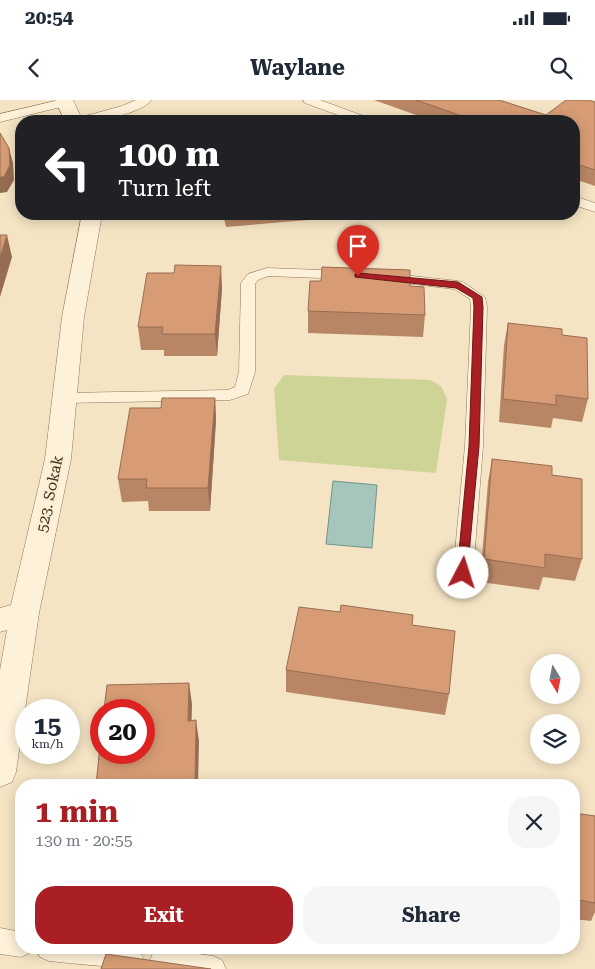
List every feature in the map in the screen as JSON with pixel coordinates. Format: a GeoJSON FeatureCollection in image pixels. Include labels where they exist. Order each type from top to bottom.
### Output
{"type":"FeatureCollection","features":[{"type":"Feature","properties":{"kind":"street"},"geometry":{"type":"LineString","coordinates":[[64,101],[71,115]]}},
{"type":"Feature","properties":{"kind":"street","name":"523. Sokak"},"geometry":{"type":"LineString","coordinates":[[0,772],[12,617],[58,459],[73,317],[91,220]]}},
{"type":"Feature","properties":{"kind":"lane"},"geometry":{"type":"LineString","coordinates":[[102,115],[146,100]]}},
{"type":"Feature","properties":{"kind":"lane"},"geometry":{"type":"LineString","coordinates":[[308,100],[349,115]]}},
{"type":"Feature","properties":{"kind":"lane"},"geometry":{"type":"LineString","coordinates":[[0,118],[64,101]]}},
{"type":"Feature","properties":{"kind":"lane"},"geometry":{"type":"LineString","coordinates":[[580,202],[595,208]]}},
{"type":"Feature","properties":{"kind":"lane"},"geometry":{"type":"LineString","coordinates":[[64,398],[230,394],[242,390],[247,372],[248,283],[253,277],[267,272],[363,276],[458,285],[477,297],[479,307],[474,446],[463,573]]}},
{"type":"Feature","properties":{"kind":"lane"},"geometry":{"type":"LineString","coordinates":[[0,941],[15,943]]}},
{"type":"Feature","properties":{"kind":"lane"},"geometry":{"type":"LineString","coordinates":[[96,954],[213,969]]}},
{"type":"Feature","properties":{"kind":"green space"},"geometry":{"type":"Polygon","coordinates":[[[284,375],[430,380],[441,386],[447,399],[436,473],[279,460],[274,389],[284,375]]]}},
{"type":"Feature","properties":{"kind":"water"},"geometry":{"type":"Polygon","coordinates":[[[333,481],[377,485],[372,548],[326,544],[333,481]]]}},
{"type":"Feature","properties":{"kind":"building"},"geometry":{"type":"Polygon","coordinates":[[[416,100],[499,100],[546,115],[459,115],[416,100]]]}},
{"type":"Feature","properties":{"kind":"building"},"geometry":{"type":"Polygon","coordinates":[[[566,100],[588,100],[595,102],[595,170],[580,165],[580,115],[546,115],[566,100]]]}},
{"type":"Feature","properties":{"kind":"building"},"geometry":{"type":"Polygon","coordinates":[[[0,133],[9,148],[10,165],[4,177],[0,177],[0,133]]]}},
{"type":"Feature","properties":{"kind":"building"},"geometry":{"type":"Polygon","coordinates":[[[0,235],[7,235],[0,257],[0,235]]]}},
{"type":"Feature","properties":{"kind":"building"},"geometry":{"type":"Polygon","coordinates":[[[175,265],[221,266],[215,334],[162,334],[163,327],[138,327],[147,273],[174,273],[175,265]]]}},
{"type":"Feature","properties":{"kind":"building"},"geometry":{"type":"Polygon","coordinates":[[[322,267],[410,270],[410,286],[424,287],[425,315],[308,311],[310,281],[321,281],[322,267]]]}},
{"type":"Feature","properties":{"kind":"building"},"geometry":{"type":"Polygon","coordinates":[[[508,323],[562,329],[562,335],[587,338],[588,399],[556,395],[556,405],[503,399],[508,323]]]}},
{"type":"Feature","properties":{"kind":"building"},"geometry":{"type":"Polygon","coordinates":[[[162,398],[215,398],[208,488],[146,488],[147,479],[118,479],[130,408],[161,408],[162,398]]]}},
{"type":"Feature","properties":{"kind":"building"},"geometry":{"type":"Polygon","coordinates":[[[492,459],[552,466],[552,475],[582,479],[582,559],[545,554],[545,568],[484,559],[492,459]]]}},
{"type":"Feature","properties":{"kind":"building"},"geometry":{"type":"Polygon","coordinates":[[[341,605],[413,615],[412,625],[455,631],[449,694],[286,670],[299,607],[340,612],[341,605]]]}},
{"type":"Feature","properties":{"kind":"building"},"geometry":{"type":"Polygon","coordinates":[[[189,683],[188,721],[196,720],[195,779],[97,779],[98,764],[155,764],[155,699],[105,699],[107,685],[189,683]]]}},
{"type":"Feature","properties":{"kind":"building"},"geometry":{"type":"Polygon","coordinates":[[[580,814],[595,816],[595,903],[580,900],[580,814]]]}},
{"type":"Feature","properties":{"kind":"building"},"geometry":{"type":"Polygon","coordinates":[[[106,954],[211,969],[101,969],[106,954]]]}},
{"type":"Feature","properties":{"kind":"route"},"geometry":{"type":"LineString","coordinates":[[358,276],[377,276],[458,285],[477,297],[479,307],[474,446],[463,573]]}}]}
